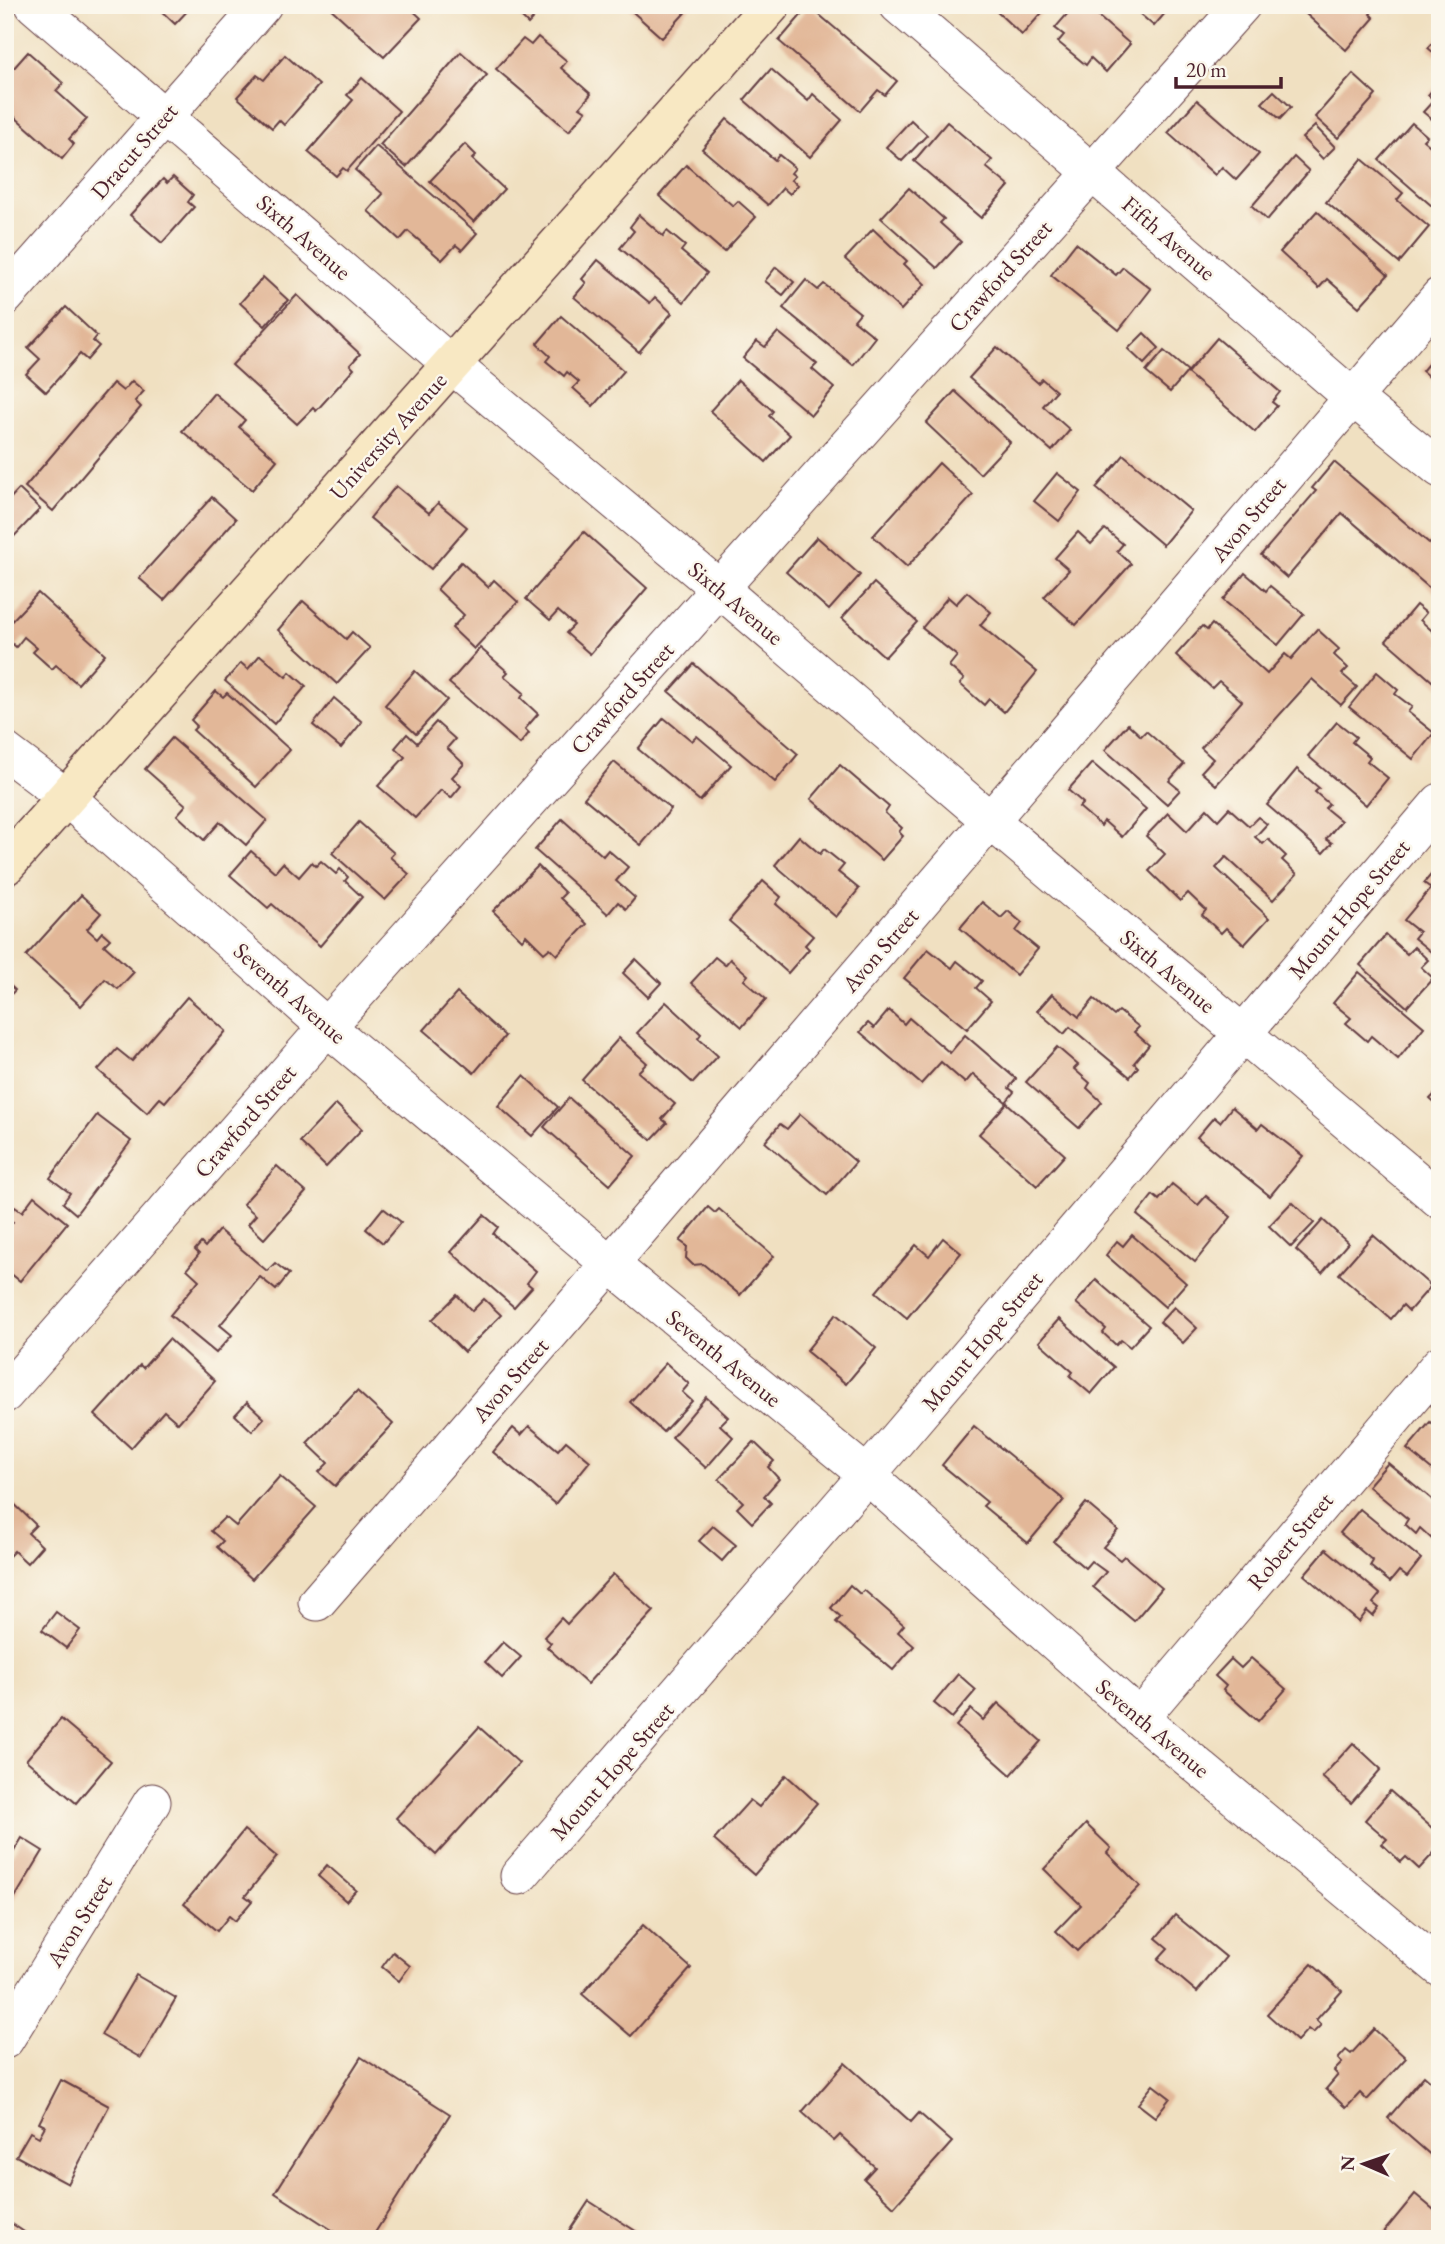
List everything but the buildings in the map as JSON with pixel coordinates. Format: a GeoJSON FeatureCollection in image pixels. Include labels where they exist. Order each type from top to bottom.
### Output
{"type":"FeatureCollection","features":[{"type":"Feature","properties":{"kind":"main road","name":"University Avenue"},"geometry":{"type":"LineString","coordinates":[[5,866],[771,5]]}},
{"type":"Feature","properties":{"kind":"street","name":"Sixth Avenue"},"geometry":{"type":"LineString","coordinates":[[34,5],[452,365],[1440,1200]]}},
{"type":"Feature","properties":{"kind":"street","name":"Dracut Street"},"geometry":{"type":"LineString","coordinates":[[5,297],[263,5]]}},
{"type":"Feature","properties":{"kind":"street","name":"Fifth Avenue"},"geometry":{"type":"LineString","coordinates":[[898,5],[1352,397],[1440,469]]}},
{"type":"Feature","properties":{"kind":"street","name":"Crawford Street"},"geometry":{"type":"LineString","coordinates":[[5,1394],[327,1027],[1242,5]]}},
{"type":"Feature","properties":{"kind":"street","name":"Avon Street"},"geometry":{"type":"LineString","coordinates":[[317,1602],[1440,296]]}},
{"type":"Feature","properties":{"kind":"street","name":"Seventh Avenue"},"geometry":{"type":"LineString","coordinates":[[5,751],[66,797],[327,1027],[867,1475],[1140,1718],[1433,1950]]}},
{"type":"Feature","properties":{"kind":"street","name":"Mount Hope Street"},"geometry":{"type":"LineString","coordinates":[[519,1876],[867,1475],[1440,802]]}},
{"type":"Feature","properties":{"kind":"street","name":"Robert Street"},"geometry":{"type":"LineString","coordinates":[[1140,1718],[1440,1364]]}},
{"type":"Feature","properties":{"kind":"street","name":"Avon Street"},"geometry":{"type":"LineString","coordinates":[[5,2040],[152,1802]]}}]}
